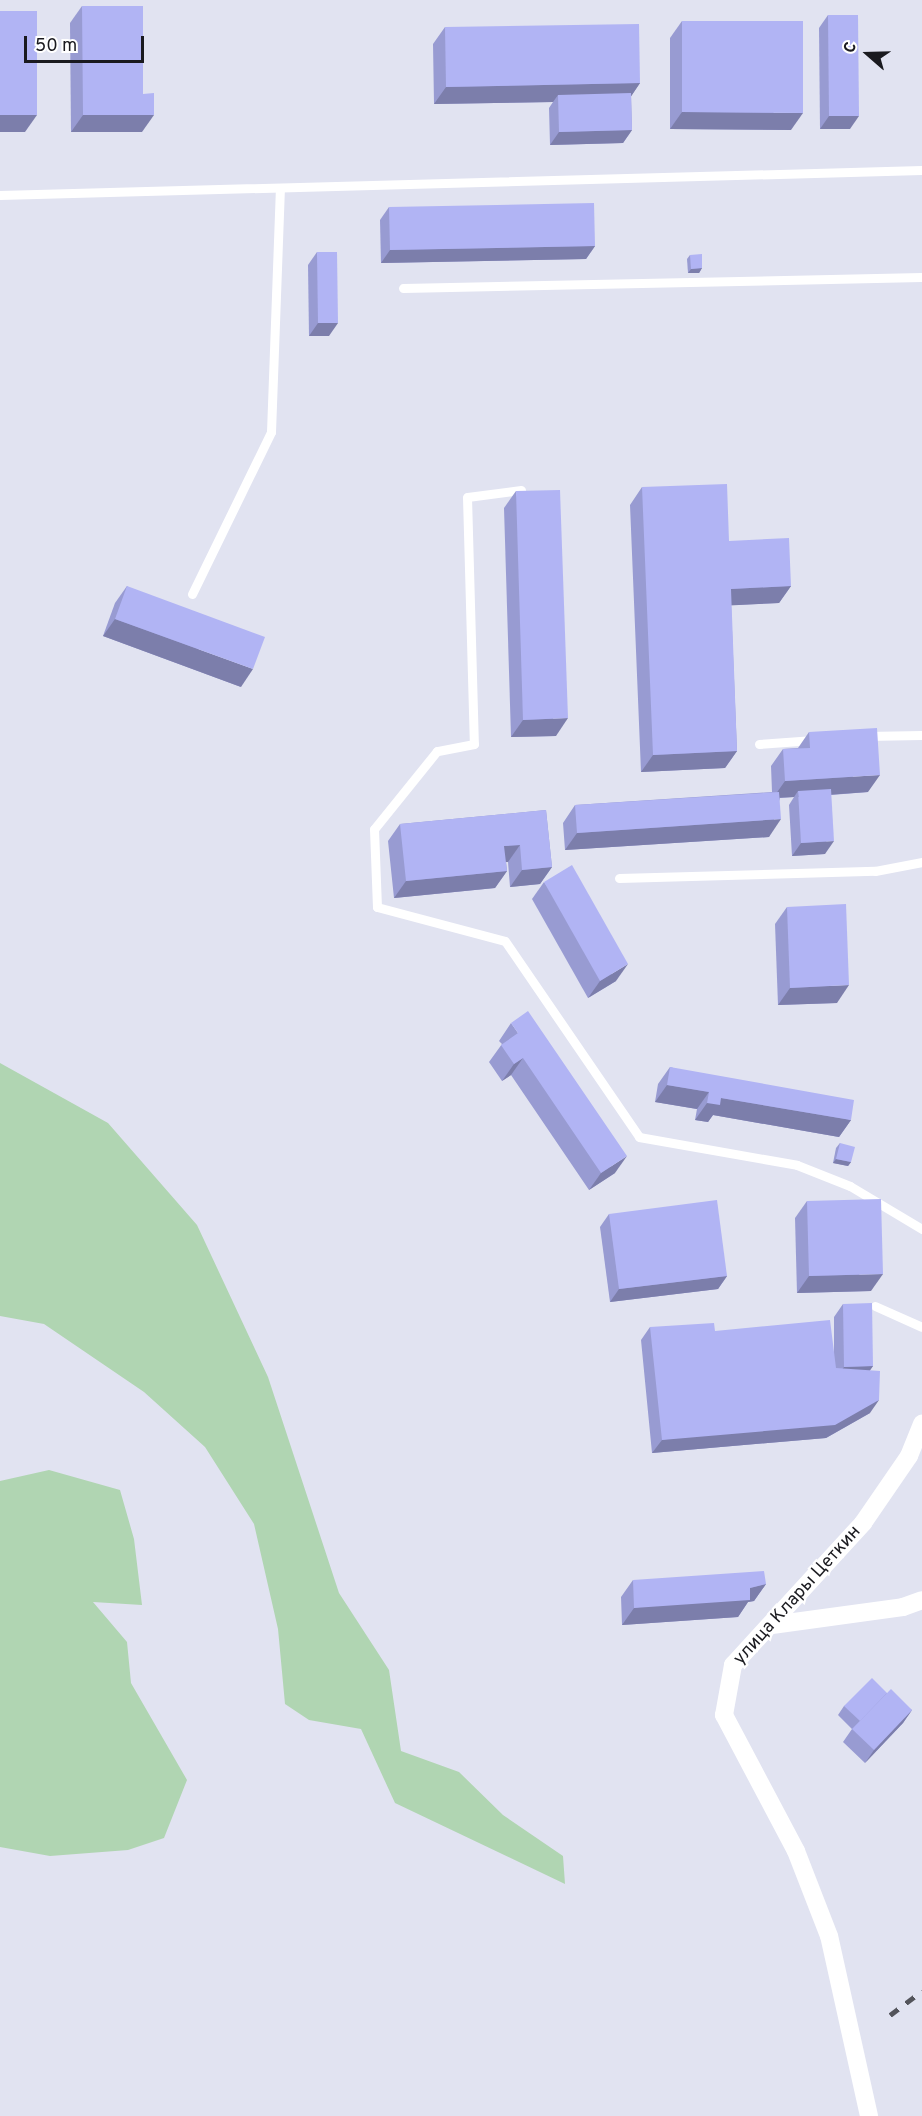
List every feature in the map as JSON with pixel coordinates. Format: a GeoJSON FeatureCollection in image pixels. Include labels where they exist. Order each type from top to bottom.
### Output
{"type":"FeatureCollection","features":[{"type":"Feature","properties":{"kind":"street","name":"улица Клары Цеткин"},"geometry":{"type":"LineString","coordinates":[[869,2116],[828,1936],[800,1862],[724,1715],[733,1665],[863,1523],[909,1456],[922,1424]]}},
{"type":"Feature","properties":{"kind":"street"},"geometry":{"type":"LineString","coordinates":[[772,1625],[903,1607],[922,1600]]}},
{"type":"Feature","properties":{"kind":"lane"},"geometry":{"type":"LineString","coordinates":[[0,195],[922,170]]}},
{"type":"Feature","properties":{"kind":"lane"},"geometry":{"type":"LineString","coordinates":[[192,594],[272,432],[280,188]]}},
{"type":"Feature","properties":{"kind":"lane"},"geometry":{"type":"LineString","coordinates":[[403,288],[922,277]]}},
{"type":"Feature","properties":{"kind":"lane"},"geometry":{"type":"LineString","coordinates":[[521,490],[467,497],[474,744],[437,751],[374,829],[378,907],[505,941],[639,1137],[797,1165],[850,1186],[922,1229]]}},
{"type":"Feature","properties":{"kind":"lane"},"geometry":{"type":"LineString","coordinates":[[850,737],[922,735]]}},
{"type":"Feature","properties":{"kind":"lane"},"geometry":{"type":"LineString","coordinates":[[759,744],[827,739]]}},
{"type":"Feature","properties":{"kind":"lane"},"geometry":{"type":"LineString","coordinates":[[619,878],[875,871],[922,862]]}},
{"type":"Feature","properties":{"kind":"lane"},"geometry":{"type":"LineString","coordinates":[[875,1306],[922,1327]]}},
{"type":"Feature","properties":{"kind":"green space"},"geometry":{"type":"Polygon","coordinates":[[[0,1063],[108,1123],[197,1225],[268,1377],[339,1593],[389,1670],[401,1751],[459,1772],[503,1815],[563,1856],[565,1884],[395,1803],[361,1729],[309,1720],[285,1704],[278,1629],[254,1524],[205,1447],[144,1392],[44,1324],[0,1316],[0,1063]]]}},
{"type":"Feature","properties":{"kind":"green space"},"geometry":{"type":"Polygon","coordinates":[[[49,1470],[120,1490],[134,1539],[142,1605],[93,1602],[127,1642],[131,1683],[187,1780],[164,1838],[128,1850],[50,1856],[0,1847],[0,1481],[49,1470]]]}},
{"type":"Feature","properties":{"kind":"building"},"geometry":{"type":"Polygon","coordinates":[[[82,6],[143,6],[143,94],[154,93],[154,115],[83,115],[82,6]]]}},
{"type":"Feature","properties":{"kind":"building"},"geometry":{"type":"Polygon","coordinates":[[[0,11],[37,11],[37,115],[0,115],[0,11]]]}},
{"type":"Feature","properties":{"kind":"building"},"geometry":{"type":"Polygon","coordinates":[[[828,15],[858,15],[859,116],[829,116],[828,15]]]}},
{"type":"Feature","properties":{"kind":"building"},"geometry":{"type":"Polygon","coordinates":[[[682,21],[803,21],[803,113],[682,112],[682,21]]]}},
{"type":"Feature","properties":{"kind":"building"},"geometry":{"type":"Polygon","coordinates":[[[639,24],[640,83],[446,87],[445,27],[639,24]]]}},
{"type":"Feature","properties":{"kind":"building"},"geometry":{"type":"Polygon","coordinates":[[[631,93],[632,130],[559,132],[558,95],[631,93]]]}},
{"type":"Feature","properties":{"kind":"building"},"geometry":{"type":"Polygon","coordinates":[[[594,203],[595,246],[390,250],[389,207],[594,203]]]}},
{"type":"Feature","properties":{"kind":"building"},"geometry":{"type":"Polygon","coordinates":[[[317,252],[337,252],[338,323],[318,323],[317,252]]]}},
{"type":"Feature","properties":{"kind":"building"},"geometry":{"type":"Polygon","coordinates":[[[702,254],[702,268],[691,269],[690,255],[702,254]]]}},
{"type":"Feature","properties":{"kind":"building"},"geometry":{"type":"Polygon","coordinates":[[[727,484],[729,541],[789,538],[791,586],[731,589],[737,751],[653,755],[642,487],[727,484]]]}},
{"type":"Feature","properties":{"kind":"building"},"geometry":{"type":"Polygon","coordinates":[[[560,490],[568,718],[523,720],[516,491],[560,490]]]}},
{"type":"Feature","properties":{"kind":"building"},"geometry":{"type":"Polygon","coordinates":[[[127,586],[265,637],[253,669],[115,619],[127,586]]]}},
{"type":"Feature","properties":{"kind":"building"},"geometry":{"type":"Polygon","coordinates":[[[877,728],[880,775],[785,781],[783,749],[810,748],[809,732],[877,728]]]}},
{"type":"Feature","properties":{"kind":"building"},"geometry":{"type":"Polygon","coordinates":[[[831,789],[834,841],[801,843],[798,791],[831,789]]]}},
{"type":"Feature","properties":{"kind":"building"},"geometry":{"type":"Polygon","coordinates":[[[779,792],[781,819],[577,833],[575,805],[779,792]]]}},
{"type":"Feature","properties":{"kind":"building"},"geometry":{"type":"Polygon","coordinates":[[[546,810],[552,867],[522,870],[520,845],[504,846],[507,871],[406,881],[400,824],[546,810]]]}},
{"type":"Feature","properties":{"kind":"building"},"geometry":{"type":"Polygon","coordinates":[[[572,865],[628,964],[600,981],[544,882],[572,865]]]}},
{"type":"Feature","properties":{"kind":"building"},"geometry":{"type":"Polygon","coordinates":[[[846,904],[849,985],[790,988],[787,907],[846,904]]]}},
{"type":"Feature","properties":{"kind":"building"},"geometry":{"type":"Polygon","coordinates":[[[528,1011],[627,1156],[601,1173],[523,1058],[514,1064],[501,1045],[518,1033],[511,1023],[528,1011]]]}},
{"type":"Feature","properties":{"kind":"building"},"geometry":{"type":"Polygon","coordinates":[[[670,1067],[854,1100],[851,1120],[721,1098],[720,1105],[707,1103],[709,1092],[667,1085],[670,1067]]]}},
{"type":"Feature","properties":{"kind":"building"},"geometry":{"type":"Polygon","coordinates":[[[840,1143],[855,1147],[851,1162],[836,1159],[840,1143]]]}},
{"type":"Feature","properties":{"kind":"building"},"geometry":{"type":"Polygon","coordinates":[[[881,1199],[883,1274],[809,1276],[807,1201],[881,1199]]]}},
{"type":"Feature","properties":{"kind":"building"},"geometry":{"type":"Polygon","coordinates":[[[717,1200],[727,1276],[619,1289],[609,1214],[717,1200]]]}},
{"type":"Feature","properties":{"kind":"building"},"geometry":{"type":"Polygon","coordinates":[[[872,1303],[873,1366],[844,1367],[843,1304],[872,1303]]]}},
{"type":"Feature","properties":{"kind":"building"},"geometry":{"type":"Polygon","coordinates":[[[830,1320],[836,1368],[880,1371],[879,1400],[835,1425],[662,1440],[650,1327],[714,1323],[715,1331],[830,1320]]]}},
{"type":"Feature","properties":{"kind":"building"},"geometry":{"type":"Polygon","coordinates":[[[764,1571],[766,1584],[750,1588],[750,1600],[634,1608],[633,1580],[764,1571]]]}},
{"type":"Feature","properties":{"kind":"building"},"geometry":{"type":"Polygon","coordinates":[[[872,1678],[887,1693],[860,1721],[844,1706],[872,1678]]]}},
{"type":"Feature","properties":{"kind":"building"},"geometry":{"type":"Polygon","coordinates":[[[891,1689],[912,1710],[874,1750],[852,1729],[891,1689]]]}},
{"type":"Feature","properties":{"kind":"railway"},"geometry":{"type":"LineString","coordinates":[[890,2015],[922,1991]]}}]}
